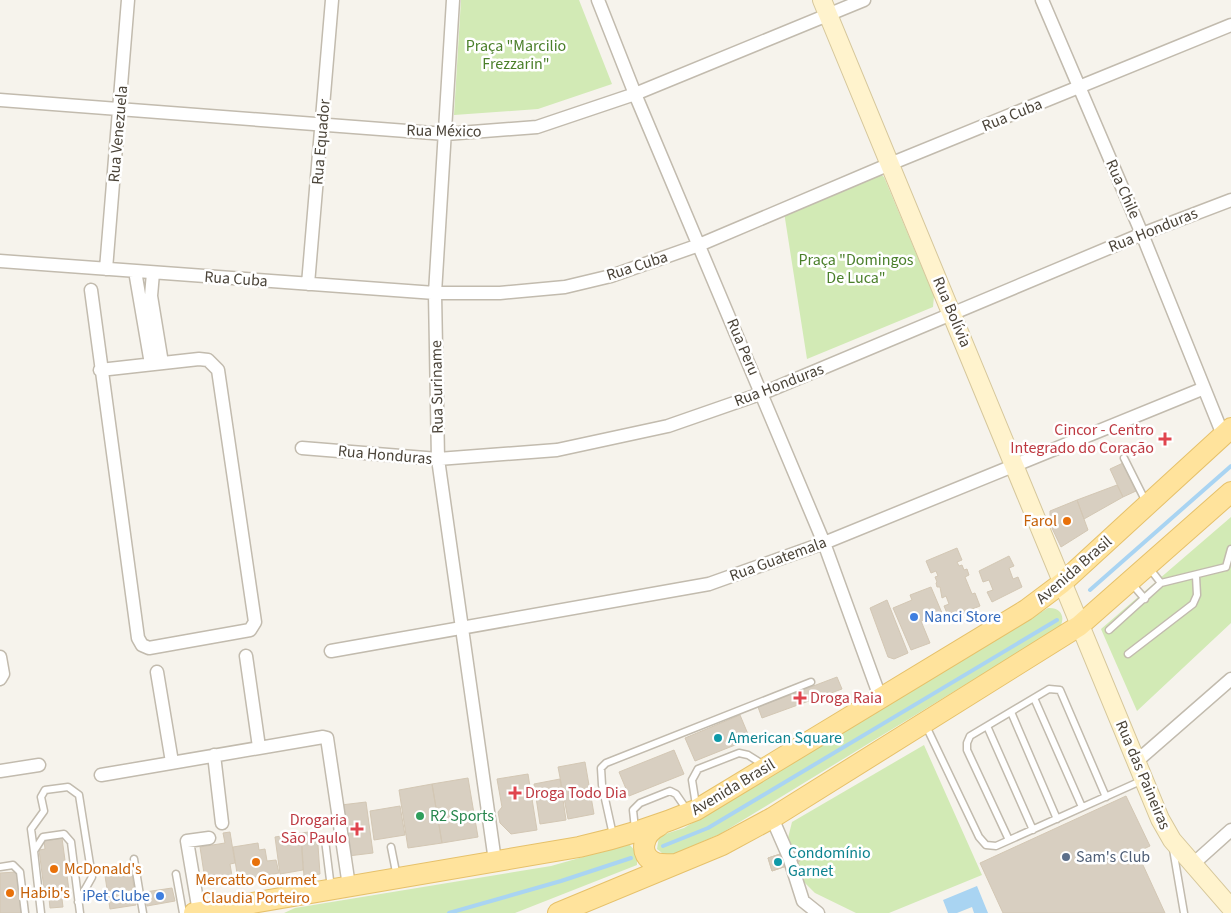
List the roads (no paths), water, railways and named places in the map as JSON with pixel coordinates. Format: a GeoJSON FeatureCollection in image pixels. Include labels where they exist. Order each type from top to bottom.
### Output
{"type":"FeatureCollection","features":[{"type":"Feature","properties":{"kind":"main road","name":"Rua Bolívia"},"geometry":{"type":"LineString","coordinates":[[825,7],[1015,464],[1079,626]]}},
{"type":"Feature","properties":{"kind":"main road","name":"Avenida Brasil"},"geometry":{"type":"LineString","coordinates":[[192,913],[614,839],[663,824],[693,812],[1026,610],[1062,583],[1227,431]]}},
{"type":"Feature","properties":{"kind":"main road"},"geometry":{"type":"LineString","coordinates":[[558,913],[722,845],[772,818],[924,723],[1079,626],[1231,492]]}},
{"type":"Feature","properties":{"kind":"main road","name":"Rua das Paineiras"},"geometry":{"type":"LineString","coordinates":[[1079,626],[1160,819],[1172,840],[1231,908]]}},
{"type":"Feature","properties":{"kind":"main road"},"geometry":{"type":"LineString","coordinates":[[663,824],[649,832],[644,843],[644,850],[647,856],[657,863],[676,864]]}},
{"type":"Feature","properties":{"kind":"main road"},"geometry":{"type":"LineString","coordinates":[[268,913],[274,901],[281,898]]}},
{"type":"Feature","properties":{"kind":"main road"},"geometry":{"type":"LineString","coordinates":[[234,906],[245,907],[255,913]]}},
{"type":"Feature","properties":{"kind":"street","name":"Rua Venezuela"},"geometry":{"type":"LineString","coordinates":[[106,269],[128,0]]}},
{"type":"Feature","properties":{"kind":"street","name":"Rua Equador"},"geometry":{"type":"LineString","coordinates":[[308,284],[332,0]]}},
{"type":"Feature","properties":{"kind":"street","name":"Rua Suriname"},"geometry":{"type":"LineString","coordinates":[[454,0],[434,293],[438,459],[495,861]]}},
{"type":"Feature","properties":{"kind":"street","name":"Rua Peru"},"geometry":{"type":"LineString","coordinates":[[598,0],[635,94],[763,393],[824,543],[880,697]]}},
{"type":"Feature","properties":{"kind":"street","name":"Rua México"},"geometry":{"type":"LineString","coordinates":[[0,100],[446,134],[538,127],[635,94],[825,7],[864,0]]}},
{"type":"Feature","properties":{"kind":"street","name":"Rua Chile"},"geometry":{"type":"LineString","coordinates":[[1042,0],[1142,234],[1202,389],[1227,431]]}},
{"type":"Feature","properties":{"kind":"street","name":"Rua Cuba"},"geometry":{"type":"LineString","coordinates":[[0,260],[434,293],[500,293],[565,287],[611,276],[699,245],[890,164],[1231,25]]}},
{"type":"Feature","properties":{"kind":"street","name":"Rua Honduras"},"geometry":{"type":"LineString","coordinates":[[302,448],[438,459],[557,450],[668,426],[763,393],[1142,234],[1231,200]]}},
{"type":"Feature","properties":{"kind":"street"},"geometry":{"type":"LineString","coordinates":[[135,271],[157,363]]}},
{"type":"Feature","properties":{"kind":"street"},"geometry":{"type":"LineString","coordinates":[[153,272],[151,296],[157,363]]}},
{"type":"Feature","properties":{"kind":"street"},"geometry":{"type":"LineString","coordinates":[[91,290],[100,370],[138,638],[142,645],[149,648],[250,630],[255,622],[221,378],[214,364],[208,360],[199,359],[100,370]]}},
{"type":"Feature","properties":{"kind":"street","name":"Rua Guatemala"},"geometry":{"type":"LineString","coordinates":[[331,651],[709,584],[824,543],[1202,389]]}},
{"type":"Feature","properties":{"kind":"street"},"geometry":{"type":"LineString","coordinates":[[246,656],[259,747]]}},
{"type":"Feature","properties":{"kind":"street"},"geometry":{"type":"LineString","coordinates":[[0,657],[3,674],[0,679]]}},
{"type":"Feature","properties":{"kind":"street"},"geometry":{"type":"LineString","coordinates":[[157,672],[172,762]]}},
{"type":"Feature","properties":{"kind":"street"},"geometry":{"type":"LineString","coordinates":[[1137,761],[1231,680]]}},
{"type":"Feature","properties":{"kind":"street"},"geometry":{"type":"LineString","coordinates":[[101,774],[259,747],[323,737],[327,738],[340,888]]}},
{"type":"Feature","properties":{"kind":"street"},"geometry":{"type":"LineString","coordinates":[[214,755],[222,823]]}},
{"type":"Feature","properties":{"kind":"street"},"geometry":{"type":"LineString","coordinates":[[0,771],[39,765]]}},
{"type":"Feature","properties":{"kind":"street"},"geometry":{"type":"LineString","coordinates":[[772,818],[789,857],[803,901],[818,913]]}},
{"type":"Feature","properties":{"kind":"street"},"geometry":{"type":"LineString","coordinates":[[1192,864],[1231,830]]}},
{"type":"Feature","properties":{"kind":"street"},"geometry":{"type":"LineString","coordinates":[[192,913],[187,841],[209,838]]}},
{"type":"Feature","properties":{"kind":"lane"},"geometry":{"type":"LineString","coordinates":[[1124,458],[1147,504]]}},
{"type":"Feature","properties":{"kind":"lane"},"geometry":{"type":"LineString","coordinates":[[1109,630],[1161,583],[1229,569],[1231,549]]}},
{"type":"Feature","properties":{"kind":"lane"},"geometry":{"type":"LineString","coordinates":[[1147,566],[1161,583]]}},
{"type":"Feature","properties":{"kind":"lane"},"geometry":{"type":"LineString","coordinates":[[1128,654],[1193,604],[1197,595],[1196,576]]}},
{"type":"Feature","properties":{"kind":"lane"},"geometry":{"type":"LineString","coordinates":[[1130,581],[1145,599]]}},
{"type":"Feature","properties":{"kind":"lane"},"geometry":{"type":"LineString","coordinates":[[614,839],[602,785],[601,768],[606,763],[811,682]]}},
{"type":"Feature","properties":{"kind":"lane"},"geometry":{"type":"LineString","coordinates":[[1009,840],[967,750],[967,743],[970,736],[1049,689],[1060,690],[1106,797]]}},
{"type":"Feature","properties":{"kind":"lane"},"geometry":{"type":"LineString","coordinates":[[1034,698],[1082,807]]}},
{"type":"Feature","properties":{"kind":"lane"},"geometry":{"type":"LineString","coordinates":[[1011,712],[1057,819]]}},
{"type":"Feature","properties":{"kind":"lane"},"geometry":{"type":"LineString","coordinates":[[924,723],[979,837],[986,845],[996,846],[1144,780]]}},
{"type":"Feature","properties":{"kind":"lane"},"geometry":{"type":"LineString","coordinates":[[987,726],[1033,830]]}},
{"type":"Feature","properties":{"kind":"lane"},"geometry":{"type":"LineString","coordinates":[[693,812],[692,780],[698,770],[739,752],[748,755],[767,767]]}},
{"type":"Feature","properties":{"kind":"lane"},"geometry":{"type":"LineString","coordinates":[[41,913],[31,829],[44,811],[42,797],[45,790],[68,787],[79,795],[92,877],[78,902]]}},
{"type":"Feature","properties":{"kind":"lane"},"geometry":{"type":"LineString","coordinates":[[636,832],[633,810],[640,803],[670,791],[676,794],[693,812]]}},
{"type":"Feature","properties":{"kind":"lane"},"geometry":{"type":"LineString","coordinates":[[34,851],[43,837],[64,834],[71,842],[80,913]]}},
{"type":"Feature","properties":{"kind":"lane"},"geometry":{"type":"LineString","coordinates":[[325,840],[340,888]]}},
{"type":"Feature","properties":{"kind":"lane"},"geometry":{"type":"LineString","coordinates":[[1172,840],[1184,913]]}},
{"type":"Feature","properties":{"kind":"lane"},"geometry":{"type":"LineString","coordinates":[[391,847],[397,878]]}},
{"type":"Feature","properties":{"kind":"lane"},"geometry":{"type":"LineString","coordinates":[[134,859],[143,913]]}},
{"type":"Feature","properties":{"kind":"lane"},"geometry":{"type":"LineString","coordinates":[[0,867],[13,865],[20,872],[25,913]]}},
{"type":"Feature","properties":{"kind":"lane"},"geometry":{"type":"LineString","coordinates":[[176,874],[192,913]]}},
{"type":"Feature","properties":{"kind":"water"},"geometry":{"type":"Polygon","coordinates":[[[977,886],[988,913],[974,913],[972,907],[957,913],[948,913],[943,900],[977,886]]]}},
{"type":"Feature","properties":{"kind":"waterway"},"geometry":{"type":"LineString","coordinates":[[1090,590],[1231,466]]}},
{"type":"Feature","properties":{"kind":"waterway"},"geometry":{"type":"LineString","coordinates":[[663,846],[708,828],[1057,620]]}},
{"type":"Feature","properties":{"kind":"waterway"},"geometry":{"type":"LineString","coordinates":[[449,913],[561,881],[631,858]]}},
{"type":"Feature","properties":{"kind":"place","name":"Cincor - Centro Integrado do Coração"},"geometry":{"type":"Point","coordinates":[1165,439]}},
{"type":"Feature","properties":{"kind":"place","name":"Farol"},"geometry":{"type":"Point","coordinates":[1067,521]}},
{"type":"Feature","properties":{"kind":"place","name":"Nanci Store"},"geometry":{"type":"Point","coordinates":[914,617]}},
{"type":"Feature","properties":{"kind":"place","name":"Droga Raia"},"geometry":{"type":"Point","coordinates":[800,698]}},
{"type":"Feature","properties":{"kind":"place","name":"American Square"},"geometry":{"type":"Point","coordinates":[718,738]}},
{"type":"Feature","properties":{"kind":"place","name":"Droga Todo Dia"},"geometry":{"type":"Point","coordinates":[515,793]}},
{"type":"Feature","properties":{"kind":"place","name":"R2 Sports"},"geometry":{"type":"Point","coordinates":[420,816]}},
{"type":"Feature","properties":{"kind":"place","name":"Drogaria São Paulo"},"geometry":{"type":"Point","coordinates":[357,829]}},
{"type":"Feature","properties":{"kind":"place","name":"Sam's Club"},"geometry":{"type":"Point","coordinates":[1066,857]}},
{"type":"Feature","properties":{"kind":"place","name":"Mercatto Gourmet Claudia Porteiro"},"geometry":{"type":"Point","coordinates":[256,862]}},
{"type":"Feature","properties":{"kind":"place","name":"Condomínio Garnet"},"geometry":{"type":"Point","coordinates":[778,862]}},
{"type":"Feature","properties":{"kind":"place","name":"McDonald's"},"geometry":{"type":"Point","coordinates":[54,869]}},
{"type":"Feature","properties":{"kind":"place","name":"Habib's"},"geometry":{"type":"Point","coordinates":[10,893]}},
{"type":"Feature","properties":{"kind":"place","name":"iPet Clube"},"geometry":{"type":"Point","coordinates":[160,896]}},
{"type":"Feature","properties":{"kind":"park label","name":"Praça \"Marcilio Frezzarin\""},"geometry":{"type":"Point","coordinates":[516,55]}},
{"type":"Feature","properties":{"kind":"park label","name":"Praça \"Domingos De Luca\""},"geometry":{"type":"Point","coordinates":[856,269]}}]}
